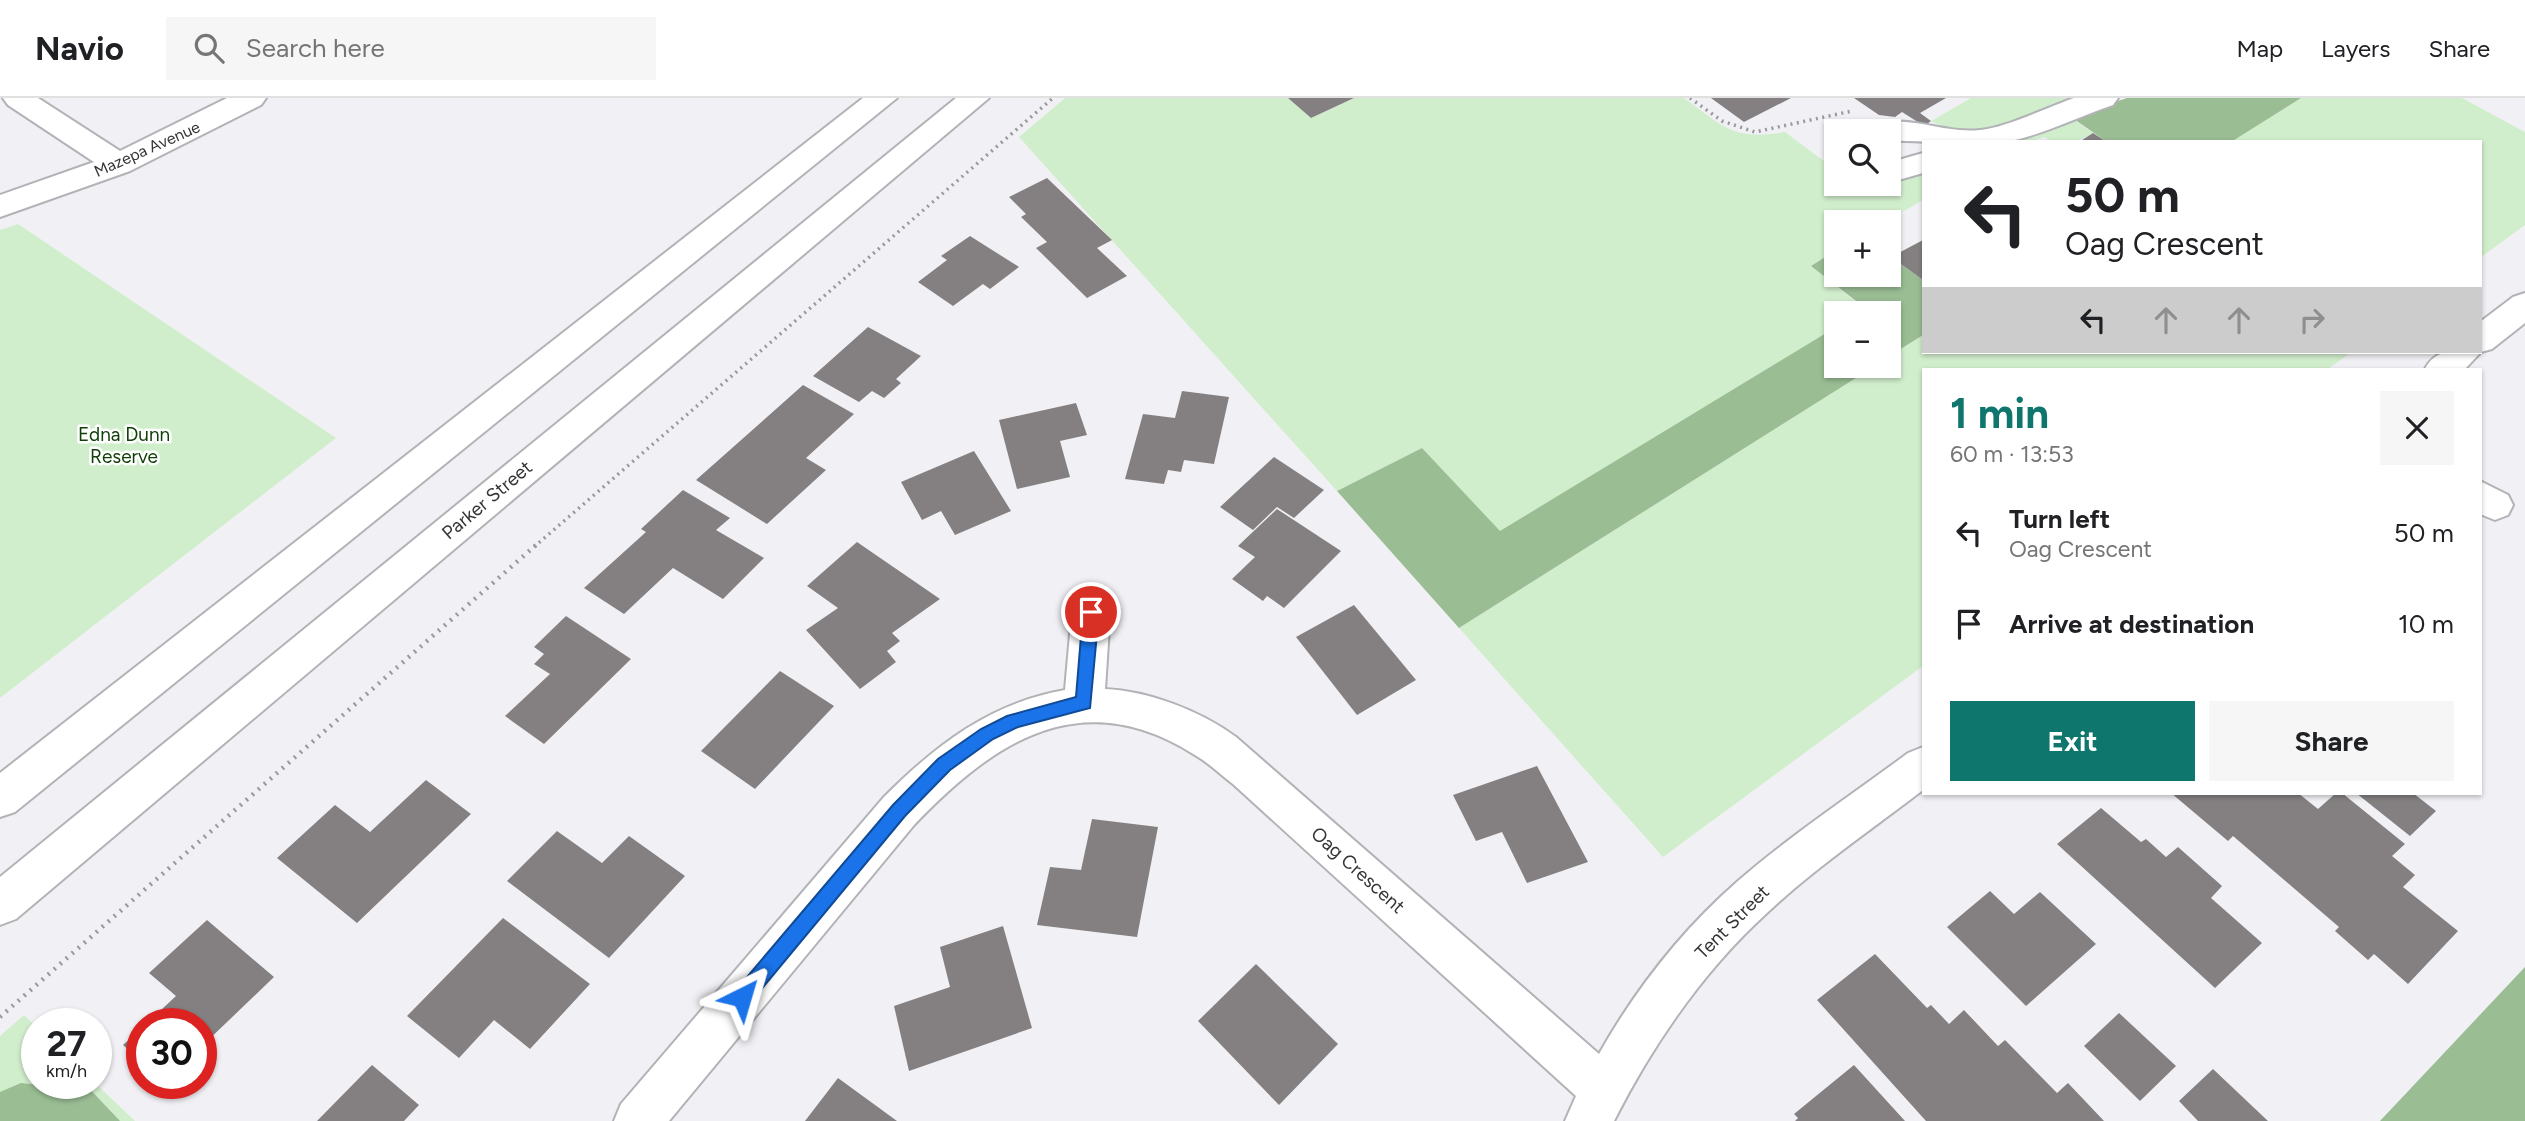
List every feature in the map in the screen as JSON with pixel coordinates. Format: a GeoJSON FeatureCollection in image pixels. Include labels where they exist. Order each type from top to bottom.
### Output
{"type":"FeatureCollection","features":[{"type":"Feature","properties":{"kind":"main road"},"geometry":{"type":"LineString","coordinates":[[18,98],[119,164]]}},
{"type":"Feature","properties":{"kind":"main road","name":"Mazepa Avenue"},"geometry":{"type":"LineString","coordinates":[[0,206],[119,164],[251,98]]}},
{"type":"Feature","properties":{"kind":"main road"},"geometry":{"type":"LineString","coordinates":[[0,798],[882,98]]}},
{"type":"Feature","properties":{"kind":"main road","name":"Parker Street"},"geometry":{"type":"LineString","coordinates":[[0,904],[974,98]]}},
{"type":"Feature","properties":{"kind":"main road"},"geometry":{"type":"LineString","coordinates":[[1985,140],[2103,98]]}},
{"type":"Feature","properties":{"kind":"main road"},"geometry":{"type":"LineString","coordinates":[[1901,130],[1948,140]]}},
{"type":"Feature","properties":{"kind":"main road"},"geometry":{"type":"LineString","coordinates":[[1901,169],[1922,163]]}},
{"type":"Feature","properties":{"kind":"main road"},"geometry":{"type":"LineString","coordinates":[[2482,338],[2525,305]]}},
{"type":"Feature","properties":{"kind":"main road"},"geometry":{"type":"LineString","coordinates":[[2443,368],[2461,354]]}},
{"type":"Feature","properties":{"kind":"main road"},"geometry":{"type":"LineString","coordinates":[[1084,703],[1091,612]]}},
{"type":"Feature","properties":{"kind":"main road","name":"Oag Crescent"},"geometry":{"type":"LineString","coordinates":[[638,1121],[933,774],[965,748],[1013,721],[1053,708],[1084,703],[1130,708],[1167,719],[1208,740],[1248,771],[1596,1106]]}},
{"type":"Feature","properties":{"kind":"main road","name":"Tent Street"},"geometry":{"type":"LineString","coordinates":[[1596,1106],[1663,999],[1732,916],[1922,767]]}},
{"type":"Feature","properties":{"kind":"path"},"geometry":{"type":"LineString","coordinates":[[0,1017],[331,723],[1053,98]]}},
{"type":"Feature","properties":{"kind":"path"},"geometry":{"type":"LineString","coordinates":[[1690,98],[1728,124],[1755,132],[1856,110]]}},
{"type":"Feature","properties":{"kind":"green space"},"geometry":{"type":"Polygon","coordinates":[[[1065,98],[1288,98],[1311,118],[1354,98],[1684,98],[1720,124],[1741,133],[1753,135],[1785,132],[1824,161],[1824,196],[1901,196],[1901,180],[1922,172],[1922,201],[1901,213],[1901,210],[1824,210],[1824,258],[1811,266],[1824,276],[1824,287],[1837,287],[1855,301],[1824,301],[1824,334],[1500,532],[1422,448],[1337,491],[1019,137],[1065,98]]]}},
{"type":"Feature","properties":{"kind":"green space"},"geometry":{"type":"Polygon","coordinates":[[[1971,98],[2083,98],[2027,120],[1989,130],[1950,128],[1931,121],[1971,98]]]}},
{"type":"Feature","properties":{"kind":"green space"},"geometry":{"type":"Polygon","coordinates":[[[2127,98],[2301,98],[2234,140],[2104,140],[2071,117],[2127,98]]]}},
{"type":"Feature","properties":{"kind":"green space"},"geometry":{"type":"Polygon","coordinates":[[[2301,98],[2462,98],[2525,132],[2525,225],[2482,257],[2482,140],[2234,140],[2301,98]]]}},
{"type":"Feature","properties":{"kind":"green space"},"geometry":{"type":"Polygon","coordinates":[[[2070,117],[2093,133],[2078,140],[2050,140],[2044,137],[2036,140],[2013,140],[2070,117]]]}},
{"type":"Feature","properties":{"kind":"green space","name":"Edna Dunn Reserve"},"geometry":{"type":"Polygon","coordinates":[[[18,224],[336,438],[0,698],[0,230],[18,224]]]}},
{"type":"Feature","properties":{"kind":"green space"},"geometry":{"type":"Polygon","coordinates":[[[1824,258],[1824,276],[1811,266],[1824,258]]]}},
{"type":"Feature","properties":{"kind":"green space"},"geometry":{"type":"Polygon","coordinates":[[[1901,264],[1922,279],[1922,336],[1901,349],[1901,301],[1856,301],[1838,287],[1901,287],[1901,264]]]}},
{"type":"Feature","properties":{"kind":"green space"},"geometry":{"type":"Polygon","coordinates":[[[1824,334],[1824,378],[1856,378],[1459,628],[1337,491],[1422,448],[1500,531],[1824,334]]]}},
{"type":"Feature","properties":{"kind":"green space"},"geometry":{"type":"Polygon","coordinates":[[[1922,336],[1922,354],[2349,354],[2329,368],[1922,368],[1922,667],[1663,857],[1459,628],[1856,378],[1901,378],[1901,349],[1922,336]]]}},
{"type":"Feature","properties":{"kind":"green space"},"geometry":{"type":"Polygon","coordinates":[[[2525,967],[2525,1121],[2380,1121],[2525,967]]]}},
{"type":"Feature","properties":{"kind":"green space"},"geometry":{"type":"Polygon","coordinates":[[[21,1018],[21,1099],[112,1099],[135,1121],[0,1121],[0,1036],[21,1018]]]}},
{"type":"Feature","properties":{"kind":"green space"},"geometry":{"type":"Polygon","coordinates":[[[21,1083],[21,1099],[99,1099],[120,1121],[0,1121],[0,1092],[21,1083]]]}},
{"type":"Feature","properties":{"kind":"building"},"geometry":{"type":"Polygon","coordinates":[[[1288,98],[1354,98],[1311,118],[1288,98]]]}},
{"type":"Feature","properties":{"kind":"building"},"geometry":{"type":"Polygon","coordinates":[[[1711,98],[1791,98],[1744,122],[1711,98]]]}},
{"type":"Feature","properties":{"kind":"building"},"geometry":{"type":"Polygon","coordinates":[[[1854,98],[1946,98],[1920,113],[1931,121],[1924,126],[1902,112],[1895,117],[1879,115],[1854,98]]]}},
{"type":"Feature","properties":{"kind":"building"},"geometry":{"type":"Polygon","coordinates":[[[2093,133],[2104,140],[2082,140],[2093,133]]]}},
{"type":"Feature","properties":{"kind":"building"},"geometry":{"type":"Polygon","coordinates":[[[1047,178],[1112,240],[1097,248],[1127,276],[1087,298],[1036,248],[1047,242],[1021,217],[1026,214],[1009,197],[1047,178]]]}},
{"type":"Feature","properties":{"kind":"building"},"geometry":{"type":"Polygon","coordinates":[[[970,236],[1019,267],[990,289],[983,284],[953,306],[918,282],[947,260],[941,256],[970,236]]]}},
{"type":"Feature","properties":{"kind":"building"},"geometry":{"type":"Polygon","coordinates":[[[1922,241],[1922,279],[1901,264],[1901,252],[1922,241]]]}},
{"type":"Feature","properties":{"kind":"building"},"geometry":{"type":"Polygon","coordinates":[[[868,327],[921,356],[896,379],[901,383],[884,398],[872,391],[859,402],[813,376],[868,327]]]}},
{"type":"Feature","properties":{"kind":"building"},"geometry":{"type":"Polygon","coordinates":[[[803,385],[854,414],[806,458],[826,470],[767,524],[696,480],[803,385]]]}},
{"type":"Feature","properties":{"kind":"building"},"geometry":{"type":"Polygon","coordinates":[[[1182,391],[1229,397],[1214,464],[1184,460],[1181,472],[1168,470],[1164,484],[1125,479],[1143,414],[1175,418],[1182,391]]]}},
{"type":"Feature","properties":{"kind":"building"},"geometry":{"type":"Polygon","coordinates":[[[1076,403],[1087,435],[1060,441],[1070,477],[1017,489],[999,420],[1076,403]]]}},
{"type":"Feature","properties":{"kind":"building"},"geometry":{"type":"Polygon","coordinates":[[[974,451],[1011,511],[955,535],[941,511],[922,520],[901,482],[974,451]]]}},
{"type":"Feature","properties":{"kind":"building"},"geometry":{"type":"Polygon","coordinates":[[[1274,457],[1324,490],[1294,518],[1277,507],[1253,530],[1220,507],[1274,457]]]}},
{"type":"Feature","properties":{"kind":"building"},"geometry":{"type":"Polygon","coordinates":[[[683,490],[730,518],[716,530],[764,558],[723,599],[673,568],[624,614],[584,588],[646,532],[641,529],[683,490]]]}},
{"type":"Feature","properties":{"kind":"building"},"geometry":{"type":"Polygon","coordinates":[[[1277,509],[1341,551],[1284,608],[1267,596],[1263,601],[1232,579],[1255,557],[1238,546],[1277,509]]]}},
{"type":"Feature","properties":{"kind":"building"},"geometry":{"type":"Polygon","coordinates":[[[857,542],[940,599],[892,633],[900,641],[887,651],[896,662],[860,689],[806,630],[838,608],[807,586],[857,542]]]}},
{"type":"Feature","properties":{"kind":"building"},"geometry":{"type":"Polygon","coordinates":[[[1354,605],[1416,680],[1357,715],[1296,637],[1354,605]]]}},
{"type":"Feature","properties":{"kind":"building"},"geometry":{"type":"Polygon","coordinates":[[[566,616],[631,659],[544,744],[505,716],[550,674],[534,664],[544,654],[534,647],[566,616]]]}},
{"type":"Feature","properties":{"kind":"building"},"geometry":{"type":"Polygon","coordinates":[[[780,671],[834,706],[755,789],[701,751],[780,671]]]}},
{"type":"Feature","properties":{"kind":"building"},"geometry":{"type":"Polygon","coordinates":[[[1537,766],[1588,862],[1527,883],[1502,832],[1476,841],[1453,795],[1537,766]]]}},
{"type":"Feature","properties":{"kind":"building"},"geometry":{"type":"Polygon","coordinates":[[[426,780],[471,814],[357,923],[277,858],[335,805],[370,832],[426,780]]]}},
{"type":"Feature","properties":{"kind":"building"},"geometry":{"type":"Polygon","coordinates":[[[2173,795],[2300,795],[2318,809],[2334,795],[2344,795],[2405,844],[2392,856],[2415,875],[2403,887],[2458,931],[2408,984],[2374,954],[2368,960],[2335,931],[2339,927],[2233,836],[2228,841],[2173,795]]]}},
{"type":"Feature","properties":{"kind":"building"},"geometry":{"type":"Polygon","coordinates":[[[2359,795],[2416,795],[2436,811],[2410,836],[2359,795]]]}},
{"type":"Feature","properties":{"kind":"building"},"geometry":{"type":"Polygon","coordinates":[[[2101,808],[2141,842],[2146,839],[2166,857],[2178,847],[2222,886],[2211,898],[2262,943],[2215,988],[2057,844],[2101,808]]]}},
{"type":"Feature","properties":{"kind":"building"},"geometry":{"type":"Polygon","coordinates":[[[1092,819],[1158,827],[1137,937],[1037,925],[1050,867],[1081,870],[1092,819]]]}},
{"type":"Feature","properties":{"kind":"building"},"geometry":{"type":"Polygon","coordinates":[[[557,831],[602,863],[629,836],[685,876],[609,958],[507,881],[557,831]]]}},
{"type":"Feature","properties":{"kind":"building"},"geometry":{"type":"Polygon","coordinates":[[[1990,891],[2014,914],[2040,892],[2096,944],[2026,1006],[1947,927],[1990,891]]]}},
{"type":"Feature","properties":{"kind":"building"},"geometry":{"type":"Polygon","coordinates":[[[503,918],[590,984],[530,1049],[494,1020],[459,1058],[407,1016],[503,918]]]}},
{"type":"Feature","properties":{"kind":"building"},"geometry":{"type":"Polygon","coordinates":[[[207,920],[274,977],[217,1032],[217,1008],[163,1008],[176,996],[149,973],[207,920]]]}},
{"type":"Feature","properties":{"kind":"building"},"geometry":{"type":"Polygon","coordinates":[[[1003,926],[1032,1028],[909,1071],[894,1006],[950,987],[940,947],[1003,926]]]}},
{"type":"Feature","properties":{"kind":"building"},"geometry":{"type":"Polygon","coordinates":[[[1875,954],[1927,1008],[1931,1005],[1949,1024],[1964,1010],[1998,1046],[2005,1040],[2057,1093],[2068,1083],[2104,1121],[1926,1121],[1817,1000],[1875,954]]]}},
{"type":"Feature","properties":{"kind":"building"},"geometry":{"type":"Polygon","coordinates":[[[1256,964],[1338,1044],[1279,1105],[1198,1021],[1256,964]]]}},
{"type":"Feature","properties":{"kind":"building"},"geometry":{"type":"Polygon","coordinates":[[[2119,1013],[2176,1066],[2140,1101],[2084,1046],[2119,1013]]]}},
{"type":"Feature","properties":{"kind":"building"},"geometry":{"type":"Polygon","coordinates":[[[372,1065],[419,1105],[404,1121],[317,1121],[372,1065]]]}},
{"type":"Feature","properties":{"kind":"building"},"geometry":{"type":"Polygon","coordinates":[[[1854,1065],[1905,1121],[1795,1121],[1798,1118],[1794,1114],[1854,1065]]]}},
{"type":"Feature","properties":{"kind":"building"},"geometry":{"type":"Polygon","coordinates":[[[2213,1069],[2268,1121],[2198,1121],[2179,1101],[2213,1069]]]}},
{"type":"Feature","properties":{"kind":"building"},"geometry":{"type":"Polygon","coordinates":[[[838,1078],[897,1121],[805,1121],[838,1078]]]}},
{"type":"Feature","properties":{"kind":"route"},"geometry":{"type":"LineString","coordinates":[[742,997],[899,811],[944,765],[965,748],[1013,721],[1053,708],[1084,703],[1091,612]]}}]}
